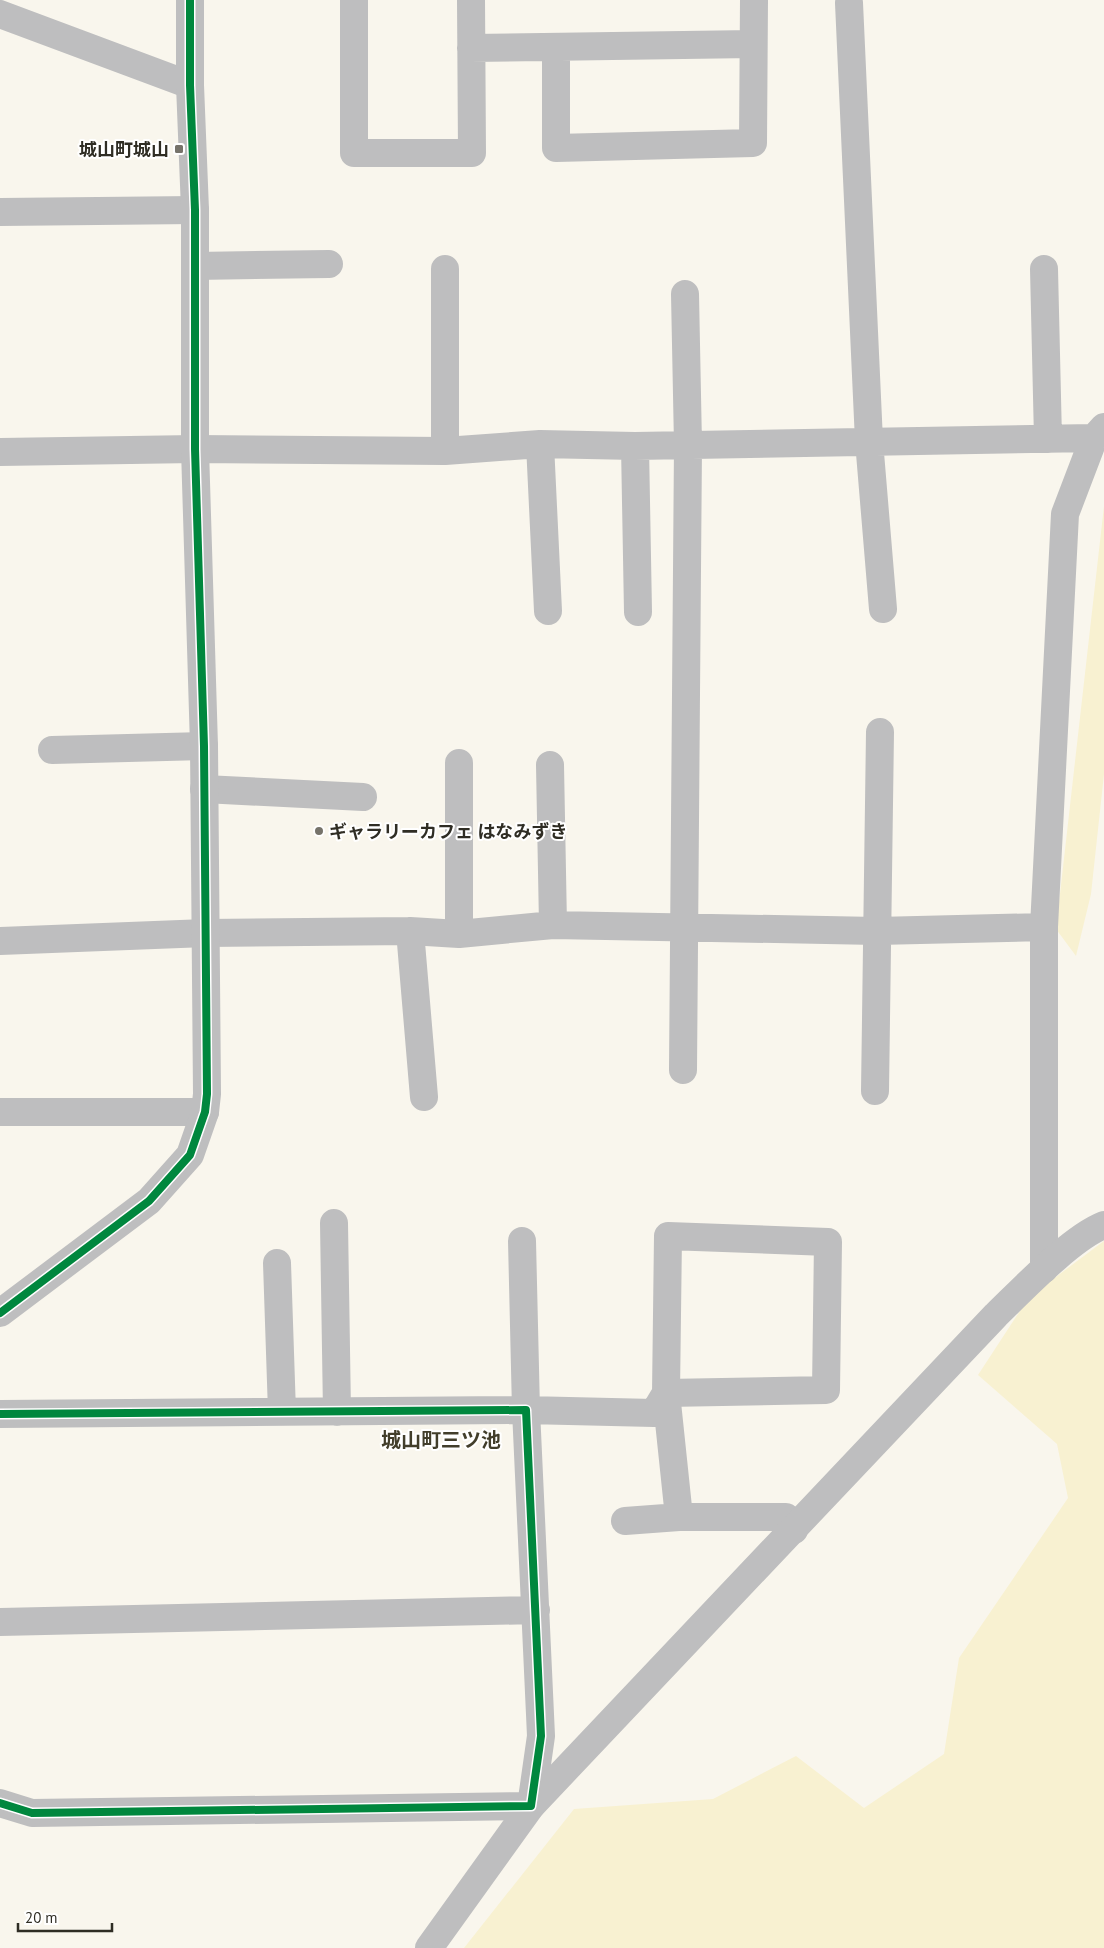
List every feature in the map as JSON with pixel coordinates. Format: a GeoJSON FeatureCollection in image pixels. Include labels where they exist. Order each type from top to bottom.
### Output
{"type":"FeatureCollection","features":[{"type":"Feature","properties":{"kind":"street"},"geometry":{"type":"LineString","coordinates":[[1,1311],[149,1201],[190,1155],[205,1112],[207,1094],[204,746],[195,449],[195,210],[190,85],[190,0]]}},
{"type":"Feature","properties":{"kind":"street"},"geometry":{"type":"LineString","coordinates":[[354,0],[354,154],[472,153],[471,0]]}},
{"type":"Feature","properties":{"kind":"street"},"geometry":{"type":"LineString","coordinates":[[556,49],[556,148],[753,143],[754,0]]}},
{"type":"Feature","properties":{"kind":"street"},"geometry":{"type":"LineString","coordinates":[[849,3],[869,441],[883,609]]}},
{"type":"Feature","properties":{"kind":"street"},"geometry":{"type":"LineString","coordinates":[[0,14],[190,85]]}},
{"type":"Feature","properties":{"kind":"street"},"geometry":{"type":"LineString","coordinates":[[471,48],[556,49],[753,44]]}},
{"type":"Feature","properties":{"kind":"street"},"geometry":{"type":"LineString","coordinates":[[0,212],[195,210]]}},
{"type":"Feature","properties":{"kind":"street"},"geometry":{"type":"LineString","coordinates":[[195,266],[329,264]]}},
{"type":"Feature","properties":{"kind":"street"},"geometry":{"type":"LineString","coordinates":[[444,451],[445,269]]}},
{"type":"Feature","properties":{"kind":"street"},"geometry":{"type":"LineString","coordinates":[[1044,269],[1048,439]]}},
{"type":"Feature","properties":{"kind":"street"},"geometry":{"type":"LineString","coordinates":[[683,1070],[688,445],[685,294]]}},
{"type":"Feature","properties":{"kind":"street"},"geometry":{"type":"LineString","coordinates":[[0,452],[195,449],[444,451],[540,444],[635,446],[1048,439],[1099,432]]}},
{"type":"Feature","properties":{"kind":"street"},"geometry":{"type":"LineString","coordinates":[[1044,1269],[1044,927],[1065,514],[1099,432]]}},
{"type":"Feature","properties":{"kind":"street"},"geometry":{"type":"LineString","coordinates":[[540,444],[548,610]]}},
{"type":"Feature","properties":{"kind":"street"},"geometry":{"type":"LineString","coordinates":[[635,446],[638,612]]}},
{"type":"Feature","properties":{"kind":"street"},"geometry":{"type":"LineString","coordinates":[[875,1091],[880,732]]}},
{"type":"Feature","properties":{"kind":"street"},"geometry":{"type":"LineString","coordinates":[[52,750],[204,746]]}},
{"type":"Feature","properties":{"kind":"street"},"geometry":{"type":"LineString","coordinates":[[458,934],[459,763]]}},
{"type":"Feature","properties":{"kind":"street"},"geometry":{"type":"LineString","coordinates":[[550,765],[553,925]]}},
{"type":"Feature","properties":{"kind":"street"},"geometry":{"type":"LineString","coordinates":[[204,789],[363,797]]}},
{"type":"Feature","properties":{"kind":"street"},"geometry":{"type":"LineString","coordinates":[[0,941],[206,933],[410,931],[458,934],[553,925],[877,931],[1044,927]]}},
{"type":"Feature","properties":{"kind":"street"},"geometry":{"type":"LineString","coordinates":[[410,931],[424,1097]]}},
{"type":"Feature","properties":{"kind":"street"},"geometry":{"type":"LineString","coordinates":[[0,1112],[205,1112]]}},
{"type":"Feature","properties":{"kind":"street"},"geometry":{"type":"LineString","coordinates":[[334,1223],[337,1412]]}},
{"type":"Feature","properties":{"kind":"street"},"geometry":{"type":"LineString","coordinates":[[430,1948],[531,1806],[996,1315],[1044,1269],[1091,1230],[1104,1225]]}},
{"type":"Feature","properties":{"kind":"street"},"geometry":{"type":"LineString","coordinates":[[666,1394],[826,1390],[828,1242],[668,1236],[666,1394],[679,1517]]}},
{"type":"Feature","properties":{"kind":"street"},"geometry":{"type":"LineString","coordinates":[[522,1241],[526,1410],[541,1736],[531,1806]]}},
{"type":"Feature","properties":{"kind":"street"},"geometry":{"type":"LineString","coordinates":[[277,1262],[282,1412]]}},
{"type":"Feature","properties":{"kind":"street"},"geometry":{"type":"LineString","coordinates":[[0,1414],[526,1410],[654,1413],[666,1394]]}},
{"type":"Feature","properties":{"kind":"street"},"geometry":{"type":"LineString","coordinates":[[625,1522],[679,1517],[786,1517],[794,1530]]}},
{"type":"Feature","properties":{"kind":"street"},"geometry":{"type":"LineString","coordinates":[[0,1622],[536,1610]]}},
{"type":"Feature","properties":{"kind":"street"},"geometry":{"type":"LineString","coordinates":[[0,1803],[32,1813],[531,1806]]}},
{"type":"Feature","properties":{"kind":"shaded area"},"geometry":{"type":"Polygon","coordinates":[[[1104,506],[1104,774],[1091,894],[1076,956],[1056,929],[1104,506]]]}},
{"type":"Feature","properties":{"kind":"shaded area"},"geometry":{"type":"Polygon","coordinates":[[[1104,1241],[1104,1948],[464,1948],[574,1809],[713,1799],[796,1756],[864,1808],[944,1754],[959,1658],[1068,1498],[1057,1444],[978,1375],[1029,1297],[1104,1241]]]}},
{"type":"Feature","properties":{"kind":"cycle path"},"geometry":{"type":"LineString","coordinates":[[0,1313],[149,1201],[190,1155],[205,1112],[207,1094],[204,746],[195,449],[195,210],[190,85],[190,0]]}},
{"type":"Feature","properties":{"kind":"cycle path"},"geometry":{"type":"LineString","coordinates":[[0,1414],[526,1410],[541,1736],[531,1806],[32,1813],[0,1803]]}},
{"type":"Feature","properties":{"kind":"place","name":"城山町城山"},"geometry":{"type":"Point","coordinates":[179,149]}},
{"type":"Feature","properties":{"kind":"place","name":"ギャラリーカフェ はなみずき"},"geometry":{"type":"Point","coordinates":[319,831]}},
{"type":"Feature","properties":{"kind":"district","name":"城山町三ツ池"},"geometry":{"type":"Point","coordinates":[441,1440]}}]}
